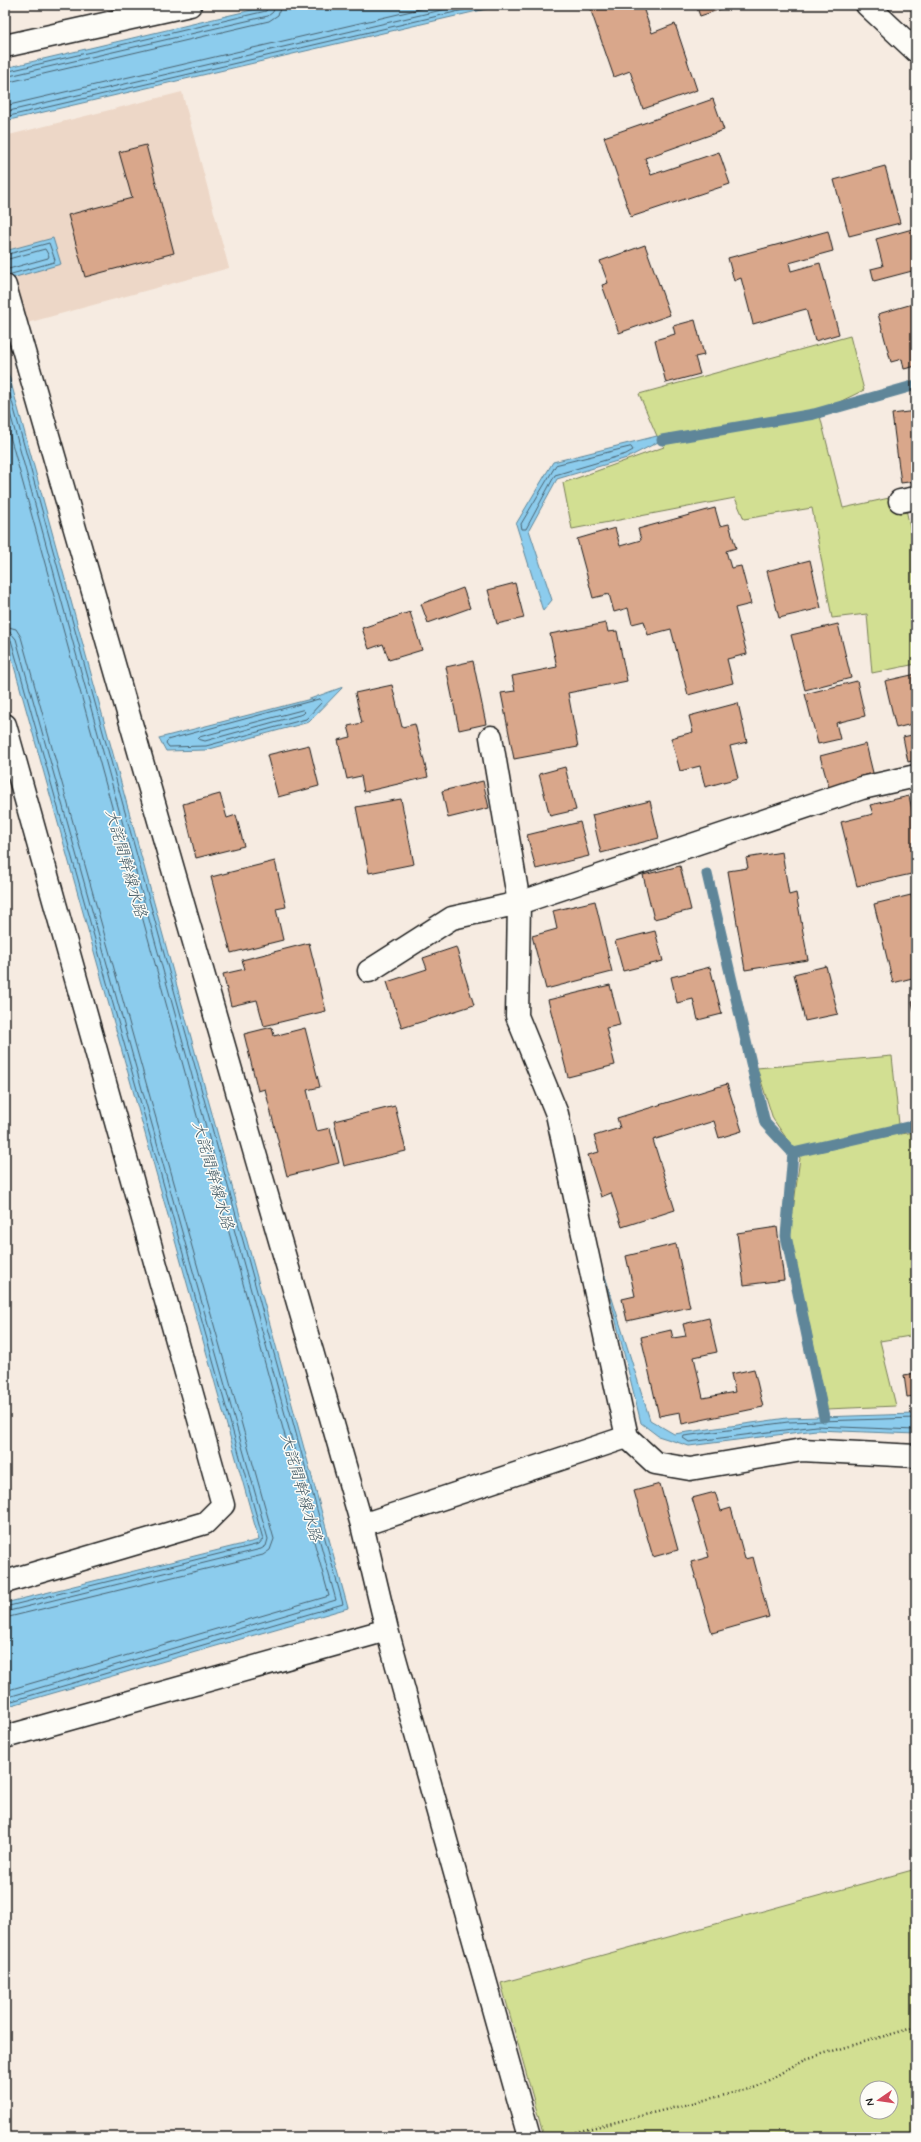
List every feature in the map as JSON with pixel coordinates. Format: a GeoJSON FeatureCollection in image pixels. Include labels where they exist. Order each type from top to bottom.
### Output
{"type":"FeatureCollection","features":[{"type":"Feature","properties":{"kind":"street"},"geometry":{"type":"LineString","coordinates":[[5,46],[190,5]]}},
{"type":"Feature","properties":{"kind":"street"},"geometry":{"type":"LineString","coordinates":[[867,5],[916,51]]}},
{"type":"Feature","properties":{"kind":"street"},"geometry":{"type":"LineString","coordinates":[[6,290],[362,1525],[387,1630],[529,2137]]}},
{"type":"Feature","properties":{"kind":"street"},"geometry":{"type":"LineString","coordinates":[[5,724],[223,1505],[204,1524],[5,1582]]}},
{"type":"Feature","properties":{"kind":"street"},"geometry":{"type":"LineString","coordinates":[[491,737],[519,903],[517,1016],[557,1114],[627,1437],[655,1463],[690,1469],[802,1450],[916,1456]]}},
{"type":"Feature","properties":{"kind":"street"},"geometry":{"type":"LineString","coordinates":[[369,971],[452,918],[519,903],[862,788],[916,776]]}},
{"type":"Feature","properties":{"kind":"street"},"geometry":{"type":"LineString","coordinates":[[362,1525],[627,1437]]}},
{"type":"Feature","properties":{"kind":"street"},"geometry":{"type":"LineString","coordinates":[[5,1737],[387,1630]]}},
{"type":"Feature","properties":{"kind":"path"},"geometry":{"type":"LineString","coordinates":[[557,2137],[757,2087],[805,2059],[916,2027]]}},
{"type":"Feature","properties":{"kind":"shaded area"},"geometry":{"type":"Polygon","coordinates":[[[182,92],[229,268],[27,323],[5,232],[5,136],[182,92]]]}},
{"type":"Feature","properties":{"kind":"green space"},"geometry":{"type":"Polygon","coordinates":[[[850,336],[864,390],[819,412],[843,508],[903,495],[916,556],[916,664],[872,673],[867,614],[832,618],[812,508],[744,519],[735,498],[572,529],[563,483],[664,447],[657,436],[639,394],[850,336]]]}},
{"type":"Feature","properties":{"kind":"green space"},"geometry":{"type":"Polygon","coordinates":[[[892,1056],[900,1134],[916,1132],[916,1335],[880,1341],[896,1406],[827,1409],[790,1233],[800,1158],[773,1119],[757,1068],[892,1056]]]}},
{"type":"Feature","properties":{"kind":"green space"},"geometry":{"type":"Polygon","coordinates":[[[916,1869],[916,2137],[544,2137],[501,1983],[916,1869]]]}},
{"type":"Feature","properties":{"kind":"water"},"geometry":{"type":"Polygon","coordinates":[[[273,5],[503,5],[5,121],[5,68],[273,5]]]}},
{"type":"Feature","properties":{"kind":"water"},"geometry":{"type":"Polygon","coordinates":[[[53,238],[61,264],[5,280],[5,251],[53,238]]]}},
{"type":"Feature","properties":{"kind":"water","name":"大詫間幹線水路"},"geometry":{"type":"Polygon","coordinates":[[[5,361],[348,1608],[5,1707],[5,1603],[259,1540],[5,634],[5,361]]]}},
{"type":"Feature","properties":{"kind":"water"},"geometry":{"type":"Polygon","coordinates":[[[657,436],[662,440],[627,458],[557,479],[529,530],[552,600],[543,611],[516,524],[553,462],[657,436]]]}},
{"type":"Feature","properties":{"kind":"water"},"geometry":{"type":"Polygon","coordinates":[[[343,687],[309,722],[206,750],[166,751],[159,738],[307,700],[343,687]]]}},
{"type":"Feature","properties":{"kind":"water"},"geometry":{"type":"Polygon","coordinates":[[[605,1276],[650,1420],[674,1434],[787,1418],[916,1414],[916,1434],[816,1430],[689,1446],[658,1436],[641,1423],[605,1276]]]}},
{"type":"Feature","properties":{"kind":"building"},"geometry":{"type":"Polygon","coordinates":[[[598,5],[642,5],[652,33],[675,24],[697,90],[643,109],[630,71],[614,77],[590,8],[598,5]]]}},
{"type":"Feature","properties":{"kind":"building"},"geometry":{"type":"Polygon","coordinates":[[[696,5],[733,5],[700,16],[696,5]]]}},
{"type":"Feature","properties":{"kind":"building"},"geometry":{"type":"Polygon","coordinates":[[[713,99],[724,130],[645,158],[651,175],[719,152],[730,184],[631,217],[604,137],[713,99]]]}},
{"type":"Feature","properties":{"kind":"building"},"geometry":{"type":"Polygon","coordinates":[[[146,145],[174,253],[85,277],[68,215],[132,198],[119,152],[146,145]]]}},
{"type":"Feature","properties":{"kind":"building"},"geometry":{"type":"Polygon","coordinates":[[[885,166],[900,223],[849,236],[834,180],[885,166]]]}},
{"type":"Feature","properties":{"kind":"building"},"geometry":{"type":"Polygon","coordinates":[[[916,228],[916,270],[874,281],[871,269],[883,266],[876,239],[916,228]]]}},
{"type":"Feature","properties":{"kind":"building"},"geometry":{"type":"Polygon","coordinates":[[[828,231],[833,251],[789,263],[791,271],[820,263],[839,334],[815,341],[806,309],[753,324],[741,278],[734,281],[728,258],[828,231]]]}},
{"type":"Feature","properties":{"kind":"building"},"geometry":{"type":"Polygon","coordinates":[[[645,245],[670,315],[619,333],[602,285],[608,283],[600,261],[645,245]]]}},
{"type":"Feature","properties":{"kind":"building"},"geometry":{"type":"Polygon","coordinates":[[[916,303],[916,366],[904,369],[902,359],[891,362],[878,314],[916,303]]]}},
{"type":"Feature","properties":{"kind":"building"},"geometry":{"type":"Polygon","coordinates":[[[695,320],[704,355],[695,357],[700,374],[666,383],[655,340],[675,334],[673,326],[695,320]]]}},
{"type":"Feature","properties":{"kind":"building"},"geometry":{"type":"Polygon","coordinates":[[[916,411],[916,481],[901,483],[892,414],[916,411]]]}},
{"type":"Feature","properties":{"kind":"building"},"geometry":{"type":"Polygon","coordinates":[[[715,508],[720,526],[729,524],[736,548],[726,551],[731,568],[741,566],[751,604],[735,608],[747,654],[727,659],[733,683],[688,695],[671,629],[648,635],[644,621],[632,624],[628,608],[614,612],[609,594],[593,598],[577,539],[615,528],[620,546],[641,540],[638,529],[715,508]]]}},
{"type":"Feature","properties":{"kind":"building"},"geometry":{"type":"Polygon","coordinates":[[[810,560],[821,608],[779,618],[767,571],[810,560]]]}},
{"type":"Feature","properties":{"kind":"building"},"geometry":{"type":"Polygon","coordinates":[[[515,583],[524,618],[497,624],[488,590],[515,583]]]}},
{"type":"Feature","properties":{"kind":"building"},"geometry":{"type":"Polygon","coordinates":[[[463,588],[470,608],[428,623],[421,604],[463,588]]]}},
{"type":"Feature","properties":{"kind":"building"},"geometry":{"type":"Polygon","coordinates":[[[410,612],[422,650],[389,660],[383,644],[369,649],[362,628],[410,612]]]}},
{"type":"Feature","properties":{"kind":"building"},"geometry":{"type":"Polygon","coordinates":[[[606,623],[608,632],[617,631],[627,681],[568,693],[578,747],[514,759],[501,693],[515,691],[512,676],[557,667],[550,634],[606,623]]]}},
{"type":"Feature","properties":{"kind":"building"},"geometry":{"type":"Polygon","coordinates":[[[838,624],[851,678],[805,690],[791,635],[838,624]]]}},
{"type":"Feature","properties":{"kind":"building"},"geometry":{"type":"Polygon","coordinates":[[[473,661],[486,724],[459,730],[446,667],[473,661]]]}},
{"type":"Feature","properties":{"kind":"building"},"geometry":{"type":"Polygon","coordinates":[[[916,674],[916,723],[896,728],[885,681],[916,674]]]}},
{"type":"Feature","properties":{"kind":"building"},"geometry":{"type":"Polygon","coordinates":[[[857,681],[865,716],[836,723],[840,739],[818,744],[805,694],[857,681]]]}},
{"type":"Feature","properties":{"kind":"building"},"geometry":{"type":"Polygon","coordinates":[[[392,685],[402,727],[415,724],[428,777],[364,792],[361,776],[347,779],[338,740],[351,737],[348,726],[362,723],[355,693],[392,685]]]}},
{"type":"Feature","properties":{"kind":"building"},"geometry":{"type":"Polygon","coordinates":[[[738,703],[747,742],[730,746],[738,778],[705,787],[700,766],[680,771],[671,738],[693,732],[689,716],[738,703]]]}},
{"type":"Feature","properties":{"kind":"building"},"geometry":{"type":"Polygon","coordinates":[[[916,734],[916,760],[908,762],[903,737],[916,734]]]}},
{"type":"Feature","properties":{"kind":"building"},"geometry":{"type":"Polygon","coordinates":[[[866,744],[874,777],[829,788],[820,756],[866,744]]]}},
{"type":"Feature","properties":{"kind":"building"},"geometry":{"type":"Polygon","coordinates":[[[309,745],[319,786],[278,797],[267,755],[309,745]]]}},
{"type":"Feature","properties":{"kind":"building"},"geometry":{"type":"Polygon","coordinates":[[[565,767],[576,810],[550,816],[539,774],[565,767]]]}},
{"type":"Feature","properties":{"kind":"building"},"geometry":{"type":"Polygon","coordinates":[[[483,781],[489,808],[448,818],[442,791],[483,781]]]}},
{"type":"Feature","properties":{"kind":"building"},"geometry":{"type":"Polygon","coordinates":[[[220,794],[227,818],[236,815],[244,846],[196,858],[183,804],[220,794]]]}},
{"type":"Feature","properties":{"kind":"building"},"geometry":{"type":"Polygon","coordinates":[[[909,796],[916,828],[916,873],[857,886],[841,822],[873,814],[870,805],[909,796]]]}},
{"type":"Feature","properties":{"kind":"building"},"geometry":{"type":"Polygon","coordinates":[[[401,799],[414,864],[369,873],[356,807],[401,799]]]}},
{"type":"Feature","properties":{"kind":"building"},"geometry":{"type":"Polygon","coordinates":[[[650,801],[659,838],[601,853],[592,815],[650,801]]]}},
{"type":"Feature","properties":{"kind":"building"},"geometry":{"type":"Polygon","coordinates":[[[580,822],[589,856],[536,869],[527,835],[580,822]]]}},
{"type":"Feature","properties":{"kind":"building"},"geometry":{"type":"Polygon","coordinates":[[[782,852],[789,895],[796,893],[808,960],[745,970],[728,871],[748,868],[746,858],[782,852]]]}},
{"type":"Feature","properties":{"kind":"building"},"geometry":{"type":"Polygon","coordinates":[[[275,861],[286,907],[276,909],[283,940],[231,953],[211,877],[275,861]]]}},
{"type":"Feature","properties":{"kind":"building"},"geometry":{"type":"Polygon","coordinates":[[[680,866],[691,910],[654,919],[643,875],[680,866]]]}},
{"type":"Feature","properties":{"kind":"building"},"geometry":{"type":"Polygon","coordinates":[[[911,895],[916,911],[916,977],[893,983],[874,904],[911,895]]]}},
{"type":"Feature","properties":{"kind":"building"},"geometry":{"type":"Polygon","coordinates":[[[595,901],[612,972],[546,989],[532,936],[557,929],[553,911],[595,901]]]}},
{"type":"Feature","properties":{"kind":"building"},"geometry":{"type":"Polygon","coordinates":[[[655,931],[663,961],[623,971],[615,941],[655,931]]]}},
{"type":"Feature","properties":{"kind":"building"},"geometry":{"type":"Polygon","coordinates":[[[309,943],[326,1011],[264,1026],[257,1000],[231,1006],[223,974],[245,969],[242,960],[309,943]]]}},
{"type":"Feature","properties":{"kind":"building"},"geometry":{"type":"Polygon","coordinates":[[[456,947],[474,1005],[402,1028],[387,982],[427,969],[423,958],[456,947]]]}},
{"type":"Feature","properties":{"kind":"building"},"geometry":{"type":"Polygon","coordinates":[[[826,966],[838,1014],[805,1021],[794,974],[826,966]]]}},
{"type":"Feature","properties":{"kind":"building"},"geometry":{"type":"Polygon","coordinates":[[[710,967],[722,1014],[698,1020],[693,999],[677,1003],[671,977],[710,967]]]}},
{"type":"Feature","properties":{"kind":"building"},"geometry":{"type":"Polygon","coordinates":[[[610,985],[620,1025],[606,1028],[615,1065],[568,1077],[548,1000],[610,985]]]}},
{"type":"Feature","properties":{"kind":"building"},"geometry":{"type":"Polygon","coordinates":[[[916,1001],[916,1019],[912,1002],[916,1001]]]}},
{"type":"Feature","properties":{"kind":"building"},"geometry":{"type":"Polygon","coordinates":[[[272,1027],[274,1036],[305,1028],[320,1087],[307,1090],[317,1131],[330,1128],[339,1163],[287,1176],[265,1089],[258,1091],[244,1034],[272,1027]]]}},
{"type":"Feature","properties":{"kind":"building"},"geometry":{"type":"Polygon","coordinates":[[[727,1084],[742,1131],[719,1138],[714,1121],[653,1140],[675,1210],[622,1227],[611,1193],[601,1197],[588,1155],[599,1152],[594,1136],[620,1128],[617,1118],[727,1084]]]}},
{"type":"Feature","properties":{"kind":"building"},"geometry":{"type":"Polygon","coordinates":[[[395,1106],[406,1151],[344,1166],[334,1121],[395,1106]]]}},
{"type":"Feature","properties":{"kind":"building"},"geometry":{"type":"Polygon","coordinates":[[[777,1227],[784,1280],[744,1285],[737,1233],[777,1227]]]}},
{"type":"Feature","properties":{"kind":"building"},"geometry":{"type":"Polygon","coordinates":[[[676,1244],[690,1307],[627,1321],[622,1299],[635,1296],[626,1256],[676,1244]]]}},
{"type":"Feature","properties":{"kind":"building"},"geometry":{"type":"Polygon","coordinates":[[[709,1318],[717,1352],[694,1357],[703,1398],[735,1392],[731,1374],[754,1369],[763,1407],[682,1424],[680,1412],[659,1416],[641,1337],[671,1330],[673,1338],[686,1336],[683,1324],[709,1318]]]}},
{"type":"Feature","properties":{"kind":"building"},"geometry":{"type":"Polygon","coordinates":[[[916,1373],[916,1396],[907,1397],[904,1375],[916,1373]]]}},
{"type":"Feature","properties":{"kind":"building"},"geometry":{"type":"Polygon","coordinates":[[[660,1484],[678,1550],[653,1557],[634,1491],[660,1484]]]}},
{"type":"Feature","properties":{"kind":"building"},"geometry":{"type":"Polygon","coordinates":[[[715,1492],[721,1511],[731,1508],[745,1559],[753,1557],[769,1617],[712,1633],[691,1562],[709,1557],[692,1498],[715,1492]]]}},
{"type":"Feature","properties":{"kind":"waterway"},"geometry":{"type":"LineString","coordinates":[[662,440],[814,414],[916,385]]}},
{"type":"Feature","properties":{"kind":"waterway"},"geometry":{"type":"LineString","coordinates":[[707,874],[765,1123],[793,1153],[786,1236],[824,1417]]}},
{"type":"Feature","properties":{"kind":"waterway"},"geometry":{"type":"LineString","coordinates":[[793,1153],[916,1125]]}}]}
